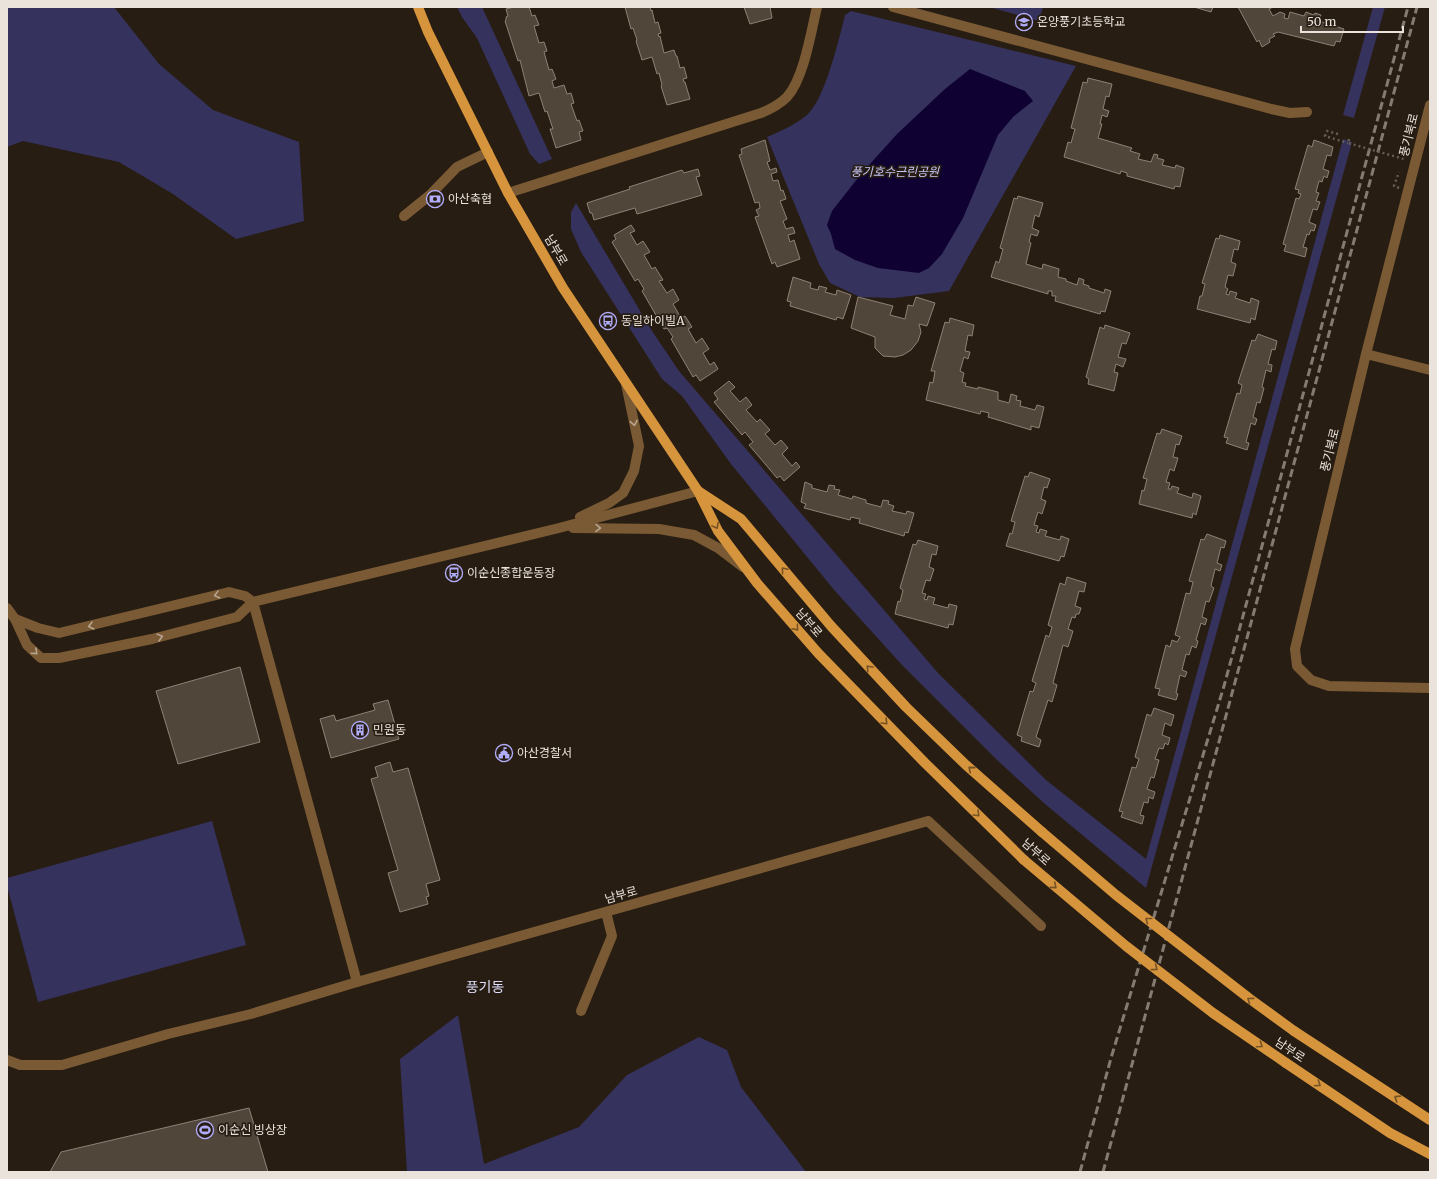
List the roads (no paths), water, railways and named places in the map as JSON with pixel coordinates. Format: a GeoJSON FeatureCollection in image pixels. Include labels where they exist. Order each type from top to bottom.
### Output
{"type":"FeatureCollection","features":[{"type":"Feature","properties":{"kind":"main road","name":"남부로"},"geometry":{"type":"LineString","coordinates":[[418,7],[428,32],[508,193],[563,288],[698,491],[718,531],[818,654],[920,758],[1024,860],[1126,946],[1214,1013],[1286,1063],[1390,1133],[1430,1154]]}},
{"type":"Feature","properties":{"kind":"main road","name":"남부로"},"geometry":{"type":"LineString","coordinates":[[698,491],[741,518],[831,626],[906,707],[966,765],[1042,832],[1116,895],[1250,1000],[1294,1031],[1430,1120]]}},
{"type":"Feature","properties":{"kind":"main road"},"geometry":{"type":"LineString","coordinates":[[1390,1133],[1430,1161]]}},
{"type":"Feature","properties":{"kind":"street"},"geometry":{"type":"LineString","coordinates":[[508,193],[746,118],[774,107],[787,97],[796,85],[817,7]]}},
{"type":"Feature","properties":{"kind":"street"},"geometry":{"type":"LineString","coordinates":[[893,7],[1271,109],[1290,113],[1306,112]]}},
{"type":"Feature","properties":{"kind":"street","name":"풍기북로"},"geometry":{"type":"LineString","coordinates":[[1430,105],[1366,354],[1295,649],[1297,666],[1311,680],[1329,686],[1430,688]]}},
{"type":"Feature","properties":{"kind":"street"},"geometry":{"type":"LineString","coordinates":[[404,216],[430,195],[457,167],[488,152]]}},
{"type":"Feature","properties":{"kind":"street"},"geometry":{"type":"LineString","coordinates":[[1366,354],[1430,370]]}},
{"type":"Feature","properties":{"kind":"street"},"geometry":{"type":"LineString","coordinates":[[559,528],[614,500],[623,493],[634,471],[638,446],[626,384]]}},
{"type":"Feature","properties":{"kind":"street"},"geometry":{"type":"LineString","coordinates":[[7,608],[15,619],[27,645],[41,658],[59,658],[152,640],[236,617],[253,602],[559,528],[698,491]]}},
{"type":"Feature","properties":{"kind":"street"},"geometry":{"type":"LineString","coordinates":[[559,528],[659,529],[694,535],[718,548],[749,571]]}},
{"type":"Feature","properties":{"kind":"street"},"geometry":{"type":"LineString","coordinates":[[15,619],[38,628],[58,633],[229,592],[245,596],[253,602],[357,982]]}},
{"type":"Feature","properties":{"kind":"street","name":"남부로"},"geometry":{"type":"LineString","coordinates":[[7,1060],[20,1065],[62,1065],[168,1034],[251,1014],[357,982],[928,821],[1041,926]]}},
{"type":"Feature","properties":{"kind":"street"},"geometry":{"type":"LineString","coordinates":[[581,1011],[612,936],[606,912]]}},
{"type":"Feature","properties":{"kind":"railway"},"geometry":{"type":"LineString","coordinates":[[1080,1172],[1111,1058],[1224,686],[1408,7]]}},
{"type":"Feature","properties":{"kind":"railway"},"geometry":{"type":"LineString","coordinates":[[1103,1172],[1417,7]]}},
{"type":"Feature","properties":{"kind":"place","name":"온양풍기초등학교"},"geometry":{"type":"Point","coordinates":[1024,22]}},
{"type":"Feature","properties":{"kind":"place","name":"아산축협"},"geometry":{"type":"Point","coordinates":[435,199]}},
{"type":"Feature","properties":{"kind":"place","name":"동일하이빌A"},"geometry":{"type":"Point","coordinates":[608,321]}},
{"type":"Feature","properties":{"kind":"place","name":"이순신종합운동장"},"geometry":{"type":"Point","coordinates":[454,573]}},
{"type":"Feature","properties":{"kind":"place","name":"민원동"},"geometry":{"type":"Point","coordinates":[360,730]}},
{"type":"Feature","properties":{"kind":"place","name":"아산경찰서"},"geometry":{"type":"Point","coordinates":[504,753]}},
{"type":"Feature","properties":{"kind":"place","name":"이순신 빙상장"},"geometry":{"type":"Point","coordinates":[205,1130]}},
{"type":"Feature","properties":{"kind":"district","name":"풍기동"},"geometry":{"type":"Point","coordinates":[485,987]}},
{"type":"Feature","properties":{"kind":"park label","name":"풍기호수근린공원"},"geometry":{"type":"Point","coordinates":[895,172]}}]}
